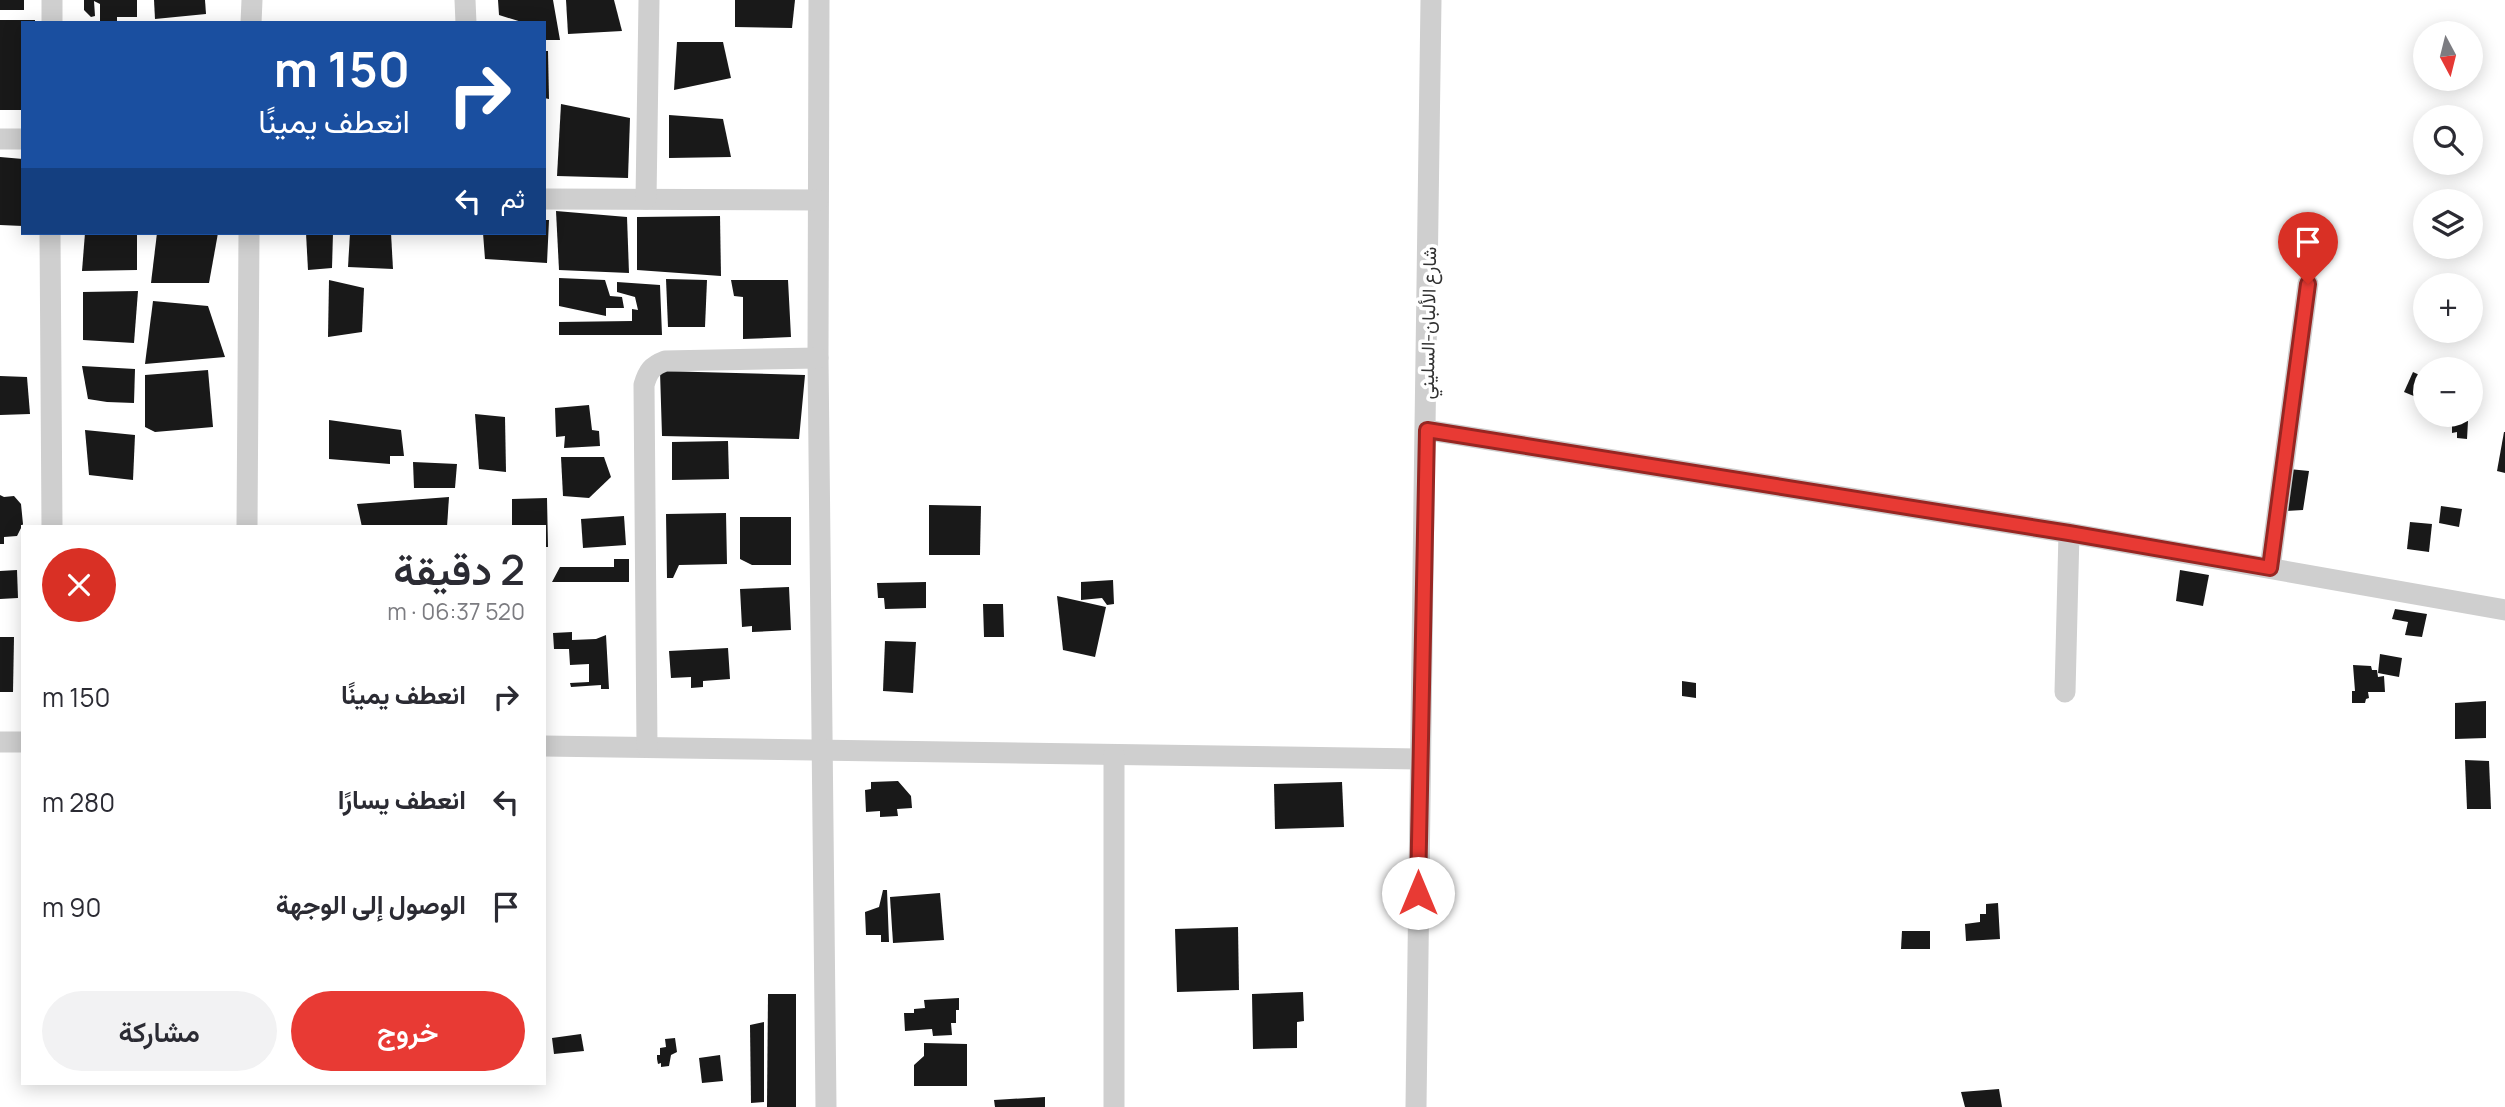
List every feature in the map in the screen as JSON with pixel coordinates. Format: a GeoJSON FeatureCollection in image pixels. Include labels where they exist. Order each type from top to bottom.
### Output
{"type":"FeatureCollection","features":[{"type":"Feature","properties":{"kind":"street"},"geometry":{"type":"LineString","coordinates":[[52,0],[52,21]]}},
{"type":"Feature","properties":{"kind":"street"},"geometry":{"type":"LineString","coordinates":[[251,0],[251,21]]}},
{"type":"Feature","properties":{"kind":"street"},"geometry":{"type":"LineString","coordinates":[[465,0],[466,21]]}},
{"type":"Feature","properties":{"kind":"street"},"geometry":{"type":"LineString","coordinates":[[646,199],[649,0]]}},
{"type":"Feature","properties":{"kind":"street"},"geometry":{"type":"LineString","coordinates":[[819,0],[818,358],[826,1107]]}},
{"type":"Feature","properties":{"kind":"street","name":"شارع الألبان-السليني"},"geometry":{"type":"LineString","coordinates":[[1416,1107],[1431,0]]}},
{"type":"Feature","properties":{"kind":"street"},"geometry":{"type":"LineString","coordinates":[[0,139],[21,139]]}},
{"type":"Feature","properties":{"kind":"street"},"geometry":{"type":"LineString","coordinates":[[546,199],[818,200]]}},
{"type":"Feature","properties":{"kind":"street"},"geometry":{"type":"LineString","coordinates":[[50,235],[52,525]]}},
{"type":"Feature","properties":{"kind":"street"},"geometry":{"type":"LineString","coordinates":[[247,525],[249,235]]}},
{"type":"Feature","properties":{"kind":"street"},"geometry":{"type":"LineString","coordinates":[[2270,568],[2308,284]]}},
{"type":"Feature","properties":{"kind":"street"},"geometry":{"type":"LineString","coordinates":[[647,747],[644,385],[648,372],[654,365],[665,361],[818,358]]}},
{"type":"Feature","properties":{"kind":"street"},"geometry":{"type":"LineString","coordinates":[[1427,430],[2069,533],[2505,610]]}},
{"type":"Feature","properties":{"kind":"street"},"geometry":{"type":"LineString","coordinates":[[2065,692],[2069,533]]}},
{"type":"Feature","properties":{"kind":"street"},"geometry":{"type":"LineString","coordinates":[[0,742],[21,742]]}},
{"type":"Feature","properties":{"kind":"street"},"geometry":{"type":"LineString","coordinates":[[546,746],[1419,759]]}},
{"type":"Feature","properties":{"kind":"street"},"geometry":{"type":"LineString","coordinates":[[1114,755],[1114,1107]]}},
{"type":"Feature","properties":{"kind":"building"},"geometry":{"type":"Polygon","coordinates":[[[0,0],[24,0],[24,10],[0,10],[0,0]]]}},
{"type":"Feature","properties":{"kind":"building"},"geometry":{"type":"Polygon","coordinates":[[[84,0],[137,0],[137,17],[117,17],[117,21],[100,21],[100,4],[94,1],[95,16],[91,17],[84,10],[84,0]]]}},
{"type":"Feature","properties":{"kind":"building"},"geometry":{"type":"Polygon","coordinates":[[[154,0],[205,0],[206,14],[155,19],[154,0]]]}},
{"type":"Feature","properties":{"kind":"building"},"geometry":{"type":"Polygon","coordinates":[[[498,0],[553,0],[560,40],[546,40],[546,21],[518,21],[499,15],[498,0]]]}},
{"type":"Feature","properties":{"kind":"building"},"geometry":{"type":"Polygon","coordinates":[[[566,0],[614,0],[622,31],[568,34],[566,0]]]}},
{"type":"Feature","properties":{"kind":"building"},"geometry":{"type":"Polygon","coordinates":[[[735,0],[795,0],[792,28],[735,27],[735,0]]]}},
{"type":"Feature","properties":{"kind":"building"},"geometry":{"type":"Polygon","coordinates":[[[0,20],[35,20],[21,21],[21,110],[0,110],[0,20]]]}},
{"type":"Feature","properties":{"kind":"building"},"geometry":{"type":"Polygon","coordinates":[[[677,42],[723,42],[731,78],[674,90],[677,42]]]}},
{"type":"Feature","properties":{"kind":"building"},"geometry":{"type":"Polygon","coordinates":[[[546,51],[548,51],[549,99],[546,98],[546,51]]]}},
{"type":"Feature","properties":{"kind":"building"},"geometry":{"type":"Polygon","coordinates":[[[561,104],[630,118],[628,178],[557,176],[561,104]]]}},
{"type":"Feature","properties":{"kind":"building"},"geometry":{"type":"Polygon","coordinates":[[[669,115],[723,119],[731,157],[669,158],[669,115]]]}},
{"type":"Feature","properties":{"kind":"building"},"geometry":{"type":"Polygon","coordinates":[[[0,157],[21,159],[21,226],[0,225],[0,157]]]}},
{"type":"Feature","properties":{"kind":"building"},"geometry":{"type":"Polygon","coordinates":[[[556,211],[627,217],[629,273],[559,270],[556,211]]]}},
{"type":"Feature","properties":{"kind":"building"},"geometry":{"type":"Polygon","coordinates":[[[720,216],[721,276],[637,270],[637,217],[720,216]]]}},
{"type":"Feature","properties":{"kind":"building"},"geometry":{"type":"Polygon","coordinates":[[[546,220],[549,220],[547,263],[485,259],[483,235],[546,235],[546,220]]]}},
{"type":"Feature","properties":{"kind":"building"},"geometry":{"type":"Polygon","coordinates":[[[85,235],[137,235],[137,270],[82,271],[85,235]]]}},
{"type":"Feature","properties":{"kind":"building"},"geometry":{"type":"Polygon","coordinates":[[[157,235],[218,235],[209,283],[151,283],[157,235]]]}},
{"type":"Feature","properties":{"kind":"building"},"geometry":{"type":"Polygon","coordinates":[[[306,235],[333,235],[332,268],[308,270],[306,235]]]}},
{"type":"Feature","properties":{"kind":"building"},"geometry":{"type":"Polygon","coordinates":[[[350,235],[391,235],[393,269],[348,267],[350,235]]]}},
{"type":"Feature","properties":{"kind":"building"},"geometry":{"type":"Polygon","coordinates":[[[559,278],[605,280],[610,296],[622,297],[624,308],[606,308],[606,316],[559,306],[559,278]]]}},
{"type":"Feature","properties":{"kind":"building"},"geometry":{"type":"Polygon","coordinates":[[[666,279],[707,280],[705,327],[668,327],[666,279]]]}},
{"type":"Feature","properties":{"kind":"building"},"geometry":{"type":"Polygon","coordinates":[[[329,280],[364,288],[362,332],[328,337],[329,280]]]}},
{"type":"Feature","properties":{"kind":"building"},"geometry":{"type":"Polygon","coordinates":[[[731,280],[788,280],[791,337],[743,339],[743,297],[734,296],[731,280]]]}},
{"type":"Feature","properties":{"kind":"building"},"geometry":{"type":"Polygon","coordinates":[[[617,282],[660,285],[662,335],[559,335],[559,322],[632,321],[632,309],[638,310],[635,297],[617,292],[617,282]]]}},
{"type":"Feature","properties":{"kind":"building"},"geometry":{"type":"Polygon","coordinates":[[[138,291],[134,343],[83,340],[83,292],[138,291]]]}},
{"type":"Feature","properties":{"kind":"building"},"geometry":{"type":"Polygon","coordinates":[[[153,301],[208,306],[225,357],[145,364],[153,301]]]}},
{"type":"Feature","properties":{"kind":"building"},"geometry":{"type":"Polygon","coordinates":[[[82,366],[135,369],[134,403],[88,399],[82,366]]]}},
{"type":"Feature","properties":{"kind":"building"},"geometry":{"type":"Polygon","coordinates":[[[208,370],[213,427],[155,432],[145,427],[145,375],[208,370]]]}},
{"type":"Feature","properties":{"kind":"building"},"geometry":{"type":"Polygon","coordinates":[[[660,371],[805,375],[799,439],[662,436],[660,371]]]}},
{"type":"Feature","properties":{"kind":"building"},"geometry":{"type":"Polygon","coordinates":[[[2413,372],[2413,396],[2404,392],[2413,372]]]}},
{"type":"Feature","properties":{"kind":"building"},"geometry":{"type":"Polygon","coordinates":[[[0,376],[27,377],[30,414],[0,415],[0,376]]]}},
{"type":"Feature","properties":{"kind":"building"},"geometry":{"type":"Polygon","coordinates":[[[589,405],[592,430],[599,431],[600,446],[564,448],[565,436],[556,437],[555,408],[589,405]]]}},
{"type":"Feature","properties":{"kind":"building"},"geometry":{"type":"Polygon","coordinates":[[[475,414],[505,417],[506,472],[479,469],[475,414]]]}},
{"type":"Feature","properties":{"kind":"building"},"geometry":{"type":"Polygon","coordinates":[[[329,420],[401,430],[404,456],[390,456],[390,464],[329,459],[329,420]]]}},
{"type":"Feature","properties":{"kind":"building"},"geometry":{"type":"Polygon","coordinates":[[[2452,427],[2468,427],[2467,439],[2457,438],[2457,432],[2452,433],[2452,427]]]}},
{"type":"Feature","properties":{"kind":"building"},"geometry":{"type":"Polygon","coordinates":[[[85,430],[135,435],[133,480],[89,475],[85,430]]]}},
{"type":"Feature","properties":{"kind":"building"},"geometry":{"type":"Polygon","coordinates":[[[2505,432],[2505,473],[2497,471],[2505,432]]]}},
{"type":"Feature","properties":{"kind":"building"},"geometry":{"type":"Polygon","coordinates":[[[728,441],[729,479],[672,480],[672,442],[728,441]]]}},
{"type":"Feature","properties":{"kind":"building"},"geometry":{"type":"Polygon","coordinates":[[[561,457],[604,457],[611,477],[589,498],[563,496],[561,457]]]}},
{"type":"Feature","properties":{"kind":"building"},"geometry":{"type":"Polygon","coordinates":[[[413,462],[457,464],[455,488],[414,488],[413,462]]]}},
{"type":"Feature","properties":{"kind":"building"},"geometry":{"type":"Polygon","coordinates":[[[2289,469],[2309,471],[2303,510],[2285,511],[2289,469]]]}},
{"type":"Feature","properties":{"kind":"building"},"geometry":{"type":"Polygon","coordinates":[[[0,495],[14,496],[21,504],[23,524],[17,536],[4,537],[4,544],[0,544],[0,495]]]}},
{"type":"Feature","properties":{"kind":"building"},"geometry":{"type":"Polygon","coordinates":[[[449,497],[447,525],[362,525],[357,504],[449,497]]]}},
{"type":"Feature","properties":{"kind":"building"},"geometry":{"type":"Polygon","coordinates":[[[547,498],[548,547],[546,525],[512,525],[512,499],[547,498]]]}},
{"type":"Feature","properties":{"kind":"building"},"geometry":{"type":"Polygon","coordinates":[[[929,505],[981,506],[980,555],[929,555],[929,505]]]}},
{"type":"Feature","properties":{"kind":"building"},"geometry":{"type":"Polygon","coordinates":[[[2441,506],[2462,509],[2459,527],[2439,523],[2441,506]]]}},
{"type":"Feature","properties":{"kind":"building"},"geometry":{"type":"Polygon","coordinates":[[[726,513],[727,564],[679,565],[673,578],[667,578],[666,514],[726,513]]]}},
{"type":"Feature","properties":{"kind":"building"},"geometry":{"type":"Polygon","coordinates":[[[624,516],[626,545],[583,548],[581,519],[624,516]]]}},
{"type":"Feature","properties":{"kind":"building"},"geometry":{"type":"Polygon","coordinates":[[[740,517],[791,517],[791,565],[752,565],[740,559],[740,517]]]}},
{"type":"Feature","properties":{"kind":"building"},"geometry":{"type":"Polygon","coordinates":[[[2410,522],[2432,524],[2429,552],[2407,549],[2410,522]]]}},
{"type":"Feature","properties":{"kind":"building"},"geometry":{"type":"Polygon","coordinates":[[[614,559],[629,559],[629,582],[552,582],[560,567],[614,567],[614,559]]]}},
{"type":"Feature","properties":{"kind":"building"},"geometry":{"type":"Polygon","coordinates":[[[17,570],[18,598],[0,599],[0,571],[17,570]]]}},
{"type":"Feature","properties":{"kind":"building"},"geometry":{"type":"Polygon","coordinates":[[[2180,570],[2209,575],[2203,606],[2176,601],[2180,570]]]}},
{"type":"Feature","properties":{"kind":"building"},"geometry":{"type":"Polygon","coordinates":[[[1113,580],[1114,604],[1107,605],[1102,598],[1081,600],[1081,582],[1113,580]]]}},
{"type":"Feature","properties":{"kind":"building"},"geometry":{"type":"Polygon","coordinates":[[[926,582],[926,608],[885,609],[884,598],[878,598],[877,583],[926,582]]]}},
{"type":"Feature","properties":{"kind":"building"},"geometry":{"type":"Polygon","coordinates":[[[789,587],[791,630],[752,632],[752,626],[742,627],[740,589],[789,587]]]}},
{"type":"Feature","properties":{"kind":"building"},"geometry":{"type":"Polygon","coordinates":[[[1057,596],[1106,607],[1095,657],[1063,650],[1057,596]]]}},
{"type":"Feature","properties":{"kind":"building"},"geometry":{"type":"Polygon","coordinates":[[[983,604],[1003,604],[1004,637],[984,637],[983,604]]]}},
{"type":"Feature","properties":{"kind":"building"},"geometry":{"type":"Polygon","coordinates":[[[2395,609],[2427,614],[2422,637],[2405,635],[2408,622],[2392,619],[2395,609]]]}},
{"type":"Feature","properties":{"kind":"building"},"geometry":{"type":"Polygon","coordinates":[[[572,632],[572,640],[596,639],[606,635],[609,689],[601,689],[601,685],[571,687],[570,683],[589,682],[589,664],[570,665],[569,649],[554,649],[553,633],[572,632]]]}},
{"type":"Feature","properties":{"kind":"building"},"geometry":{"type":"Polygon","coordinates":[[[0,637],[14,637],[13,692],[0,692],[0,637]]]}},
{"type":"Feature","properties":{"kind":"building"},"geometry":{"type":"Polygon","coordinates":[[[885,641],[916,642],[913,693],[883,691],[885,641]]]}},
{"type":"Feature","properties":{"kind":"building"},"geometry":{"type":"Polygon","coordinates":[[[728,648],[730,679],[703,681],[703,687],[691,688],[691,677],[671,678],[669,651],[728,648]]]}},
{"type":"Feature","properties":{"kind":"building"},"geometry":{"type":"Polygon","coordinates":[[[2380,654],[2402,658],[2399,677],[2378,673],[2380,654]]]}},
{"type":"Feature","properties":{"kind":"building"},"geometry":{"type":"Polygon","coordinates":[[[2353,665],[2371,666],[2372,670],[2377,670],[2378,677],[2384,676],[2385,692],[2368,692],[2369,698],[2365,703],[2352,703],[2352,691],[2355,691],[2353,665]]]}},
{"type":"Feature","properties":{"kind":"building"},"geometry":{"type":"Polygon","coordinates":[[[1682,681],[1696,683],[1696,698],[1682,696],[1682,681]]]}},
{"type":"Feature","properties":{"kind":"building"},"geometry":{"type":"Polygon","coordinates":[[[2486,701],[2486,738],[2455,739],[2455,703],[2486,701]]]}},
{"type":"Feature","properties":{"kind":"building"},"geometry":{"type":"Polygon","coordinates":[[[2465,760],[2489,761],[2491,809],[2467,809],[2465,760]]]}},
{"type":"Feature","properties":{"kind":"building"},"geometry":{"type":"Polygon","coordinates":[[[898,781],[911,796],[912,808],[897,809],[898,816],[880,817],[880,811],[866,812],[865,790],[871,789],[871,782],[898,781]]]}},
{"type":"Feature","properties":{"kind":"building"},"geometry":{"type":"Polygon","coordinates":[[[1342,782],[1344,827],[1275,829],[1274,784],[1342,782]]]}},
{"type":"Feature","properties":{"kind":"building"},"geometry":{"type":"Polygon","coordinates":[[[883,890],[887,890],[889,942],[881,942],[881,935],[866,935],[865,912],[879,907],[883,890]]]}},
{"type":"Feature","properties":{"kind":"building"},"geometry":{"type":"Polygon","coordinates":[[[940,893],[944,940],[893,943],[890,897],[940,893]]]}},
{"type":"Feature","properties":{"kind":"building"},"geometry":{"type":"Polygon","coordinates":[[[1998,903],[2000,939],[1966,941],[1965,924],[1980,922],[1980,914],[1986,914],[1986,904],[1998,903]]]}},
{"type":"Feature","properties":{"kind":"building"},"geometry":{"type":"Polygon","coordinates":[[[1238,927],[1239,990],[1177,992],[1175,929],[1238,927]]]}},
{"type":"Feature","properties":{"kind":"building"},"geometry":{"type":"Polygon","coordinates":[[[1902,931],[1930,931],[1930,949],[1901,949],[1902,931]]]}},
{"type":"Feature","properties":{"kind":"building"},"geometry":{"type":"Polygon","coordinates":[[[1303,992],[1304,1021],[1297,1022],[1297,1048],[1253,1049],[1252,994],[1303,992]]]}},
{"type":"Feature","properties":{"kind":"building"},"geometry":{"type":"Polygon","coordinates":[[[768,994],[796,994],[796,1107],[767,1107],[768,994]]]}},
{"type":"Feature","properties":{"kind":"building"},"geometry":{"type":"Polygon","coordinates":[[[959,998],[956,1023],[951,1023],[952,1035],[933,1036],[932,1029],[905,1031],[904,1013],[914,1013],[914,1009],[925,1008],[924,1000],[959,998]]]}},
{"type":"Feature","properties":{"kind":"building"},"geometry":{"type":"Polygon","coordinates":[[[764,1022],[764,1102],[751,1103],[750,1025],[764,1022]]]}},
{"type":"Feature","properties":{"kind":"building"},"geometry":{"type":"Polygon","coordinates":[[[581,1034],[584,1051],[554,1054],[552,1038],[581,1034]]]}},
{"type":"Feature","properties":{"kind":"building"},"geometry":{"type":"Polygon","coordinates":[[[675,1038],[677,1052],[671,1055],[669,1066],[661,1067],[657,1059],[660,1048],[666,1047],[665,1039],[675,1038]]]}},
{"type":"Feature","properties":{"kind":"building"},"geometry":{"type":"Polygon","coordinates":[[[924,1043],[967,1044],[967,1086],[914,1086],[914,1065],[924,1056],[924,1043]]]}},
{"type":"Feature","properties":{"kind":"building"},"geometry":{"type":"Polygon","coordinates":[[[720,1055],[723,1081],[702,1083],[699,1058],[720,1055]]]}},
{"type":"Feature","properties":{"kind":"building"},"geometry":{"type":"Polygon","coordinates":[[[1999,1089],[2002,1107],[1965,1107],[1961,1092],[1999,1089]]]}},
{"type":"Feature","properties":{"kind":"building"},"geometry":{"type":"Polygon","coordinates":[[[1045,1097],[1045,1107],[995,1107],[994,1100],[1045,1097]]]}},
{"type":"Feature","properties":{"kind":"route"},"geometry":{"type":"LineString","coordinates":[[1418,893],[1427,430],[2270,568],[2308,284]]}}]}
